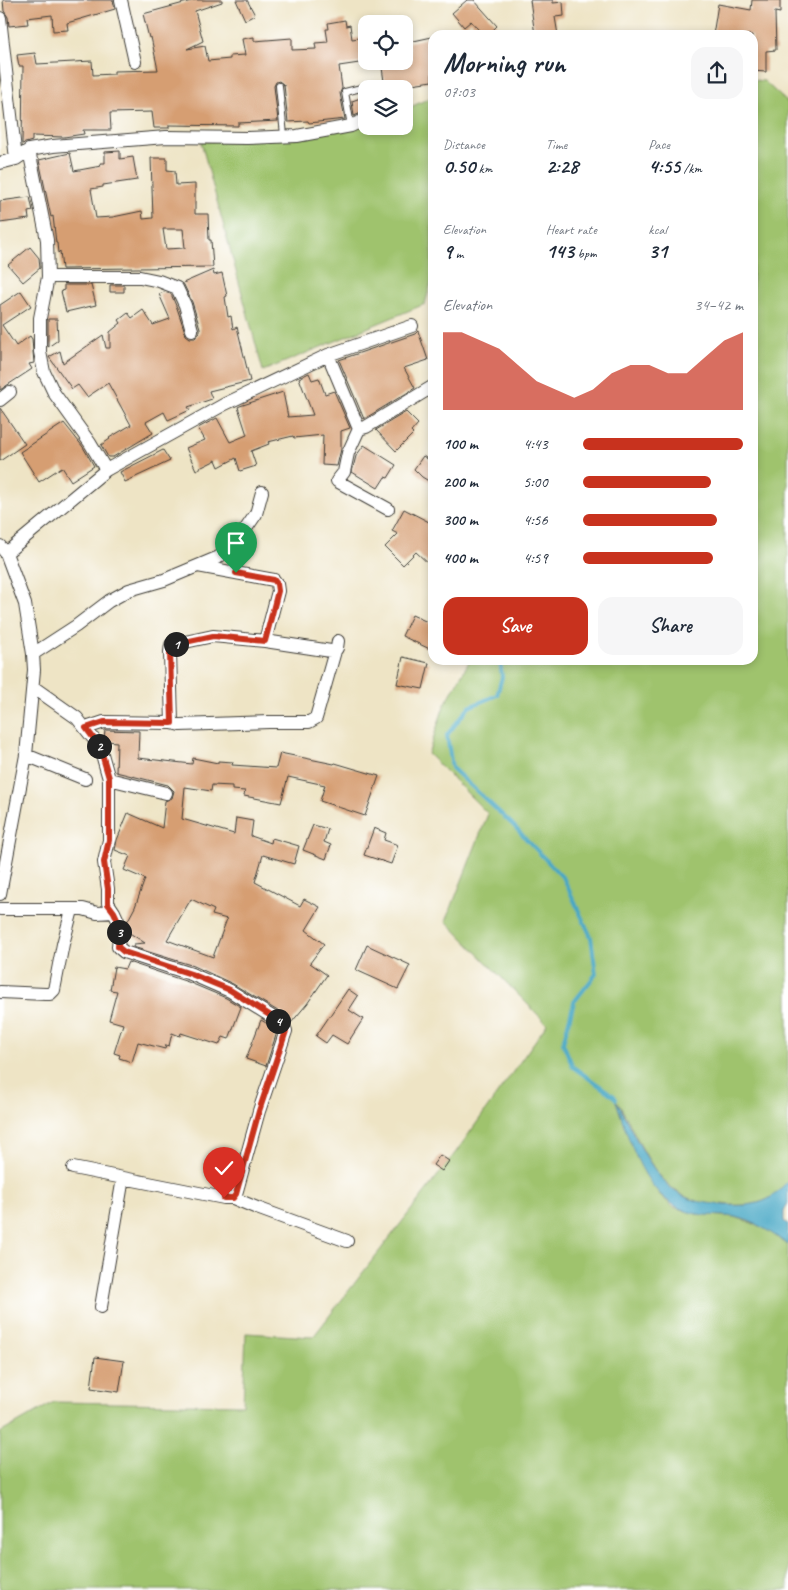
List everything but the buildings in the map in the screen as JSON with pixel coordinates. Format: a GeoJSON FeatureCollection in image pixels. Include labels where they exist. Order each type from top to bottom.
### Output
{"type":"FeatureCollection","features":[{"type":"Feature","properties":{"kind":"street"},"geometry":{"type":"LineString","coordinates":[[121,0],[135,62]]}},
{"type":"Feature","properties":{"kind":"street"},"geometry":{"type":"LineString","coordinates":[[0,18],[16,159]]}},
{"type":"Feature","properties":{"kind":"street"},"geometry":{"type":"LineString","coordinates":[[0,163],[16,159],[29,150],[166,137],[247,138],[284,135],[297,136],[351,126],[358,123]]}},
{"type":"Feature","properties":{"kind":"street"},"geometry":{"type":"LineString","coordinates":[[29,150],[48,240],[48,277],[40,318],[40,352],[44,372],[54,393],[81,430],[106,470]]}},
{"type":"Feature","properties":{"kind":"street"},"geometry":{"type":"LineString","coordinates":[[48,277],[140,277],[158,281],[177,288],[185,305],[192,330]]}},
{"type":"Feature","properties":{"kind":"street"},"geometry":{"type":"LineString","coordinates":[[0,894],[26,754],[33,687],[33,654],[25,604],[3,549],[106,470],[225,404],[328,355],[412,326]]}},
{"type":"Feature","properties":{"kind":"street"},"geometry":{"type":"LineString","coordinates":[[328,355],[359,429],[348,452],[344,472],[338,480],[388,509]]}},
{"type":"Feature","properties":{"kind":"street"},"geometry":{"type":"LineString","coordinates":[[359,429],[366,428],[428,389]]}},
{"type":"Feature","properties":{"kind":"street"},"geometry":{"type":"LineString","coordinates":[[33,654],[76,626],[109,601],[129,590],[164,580],[219,557],[245,530],[256,514],[262,492]]}},
{"type":"Feature","properties":{"kind":"street"},"geometry":{"type":"LineString","coordinates":[[198,566],[274,580],[278,591],[265,641]]}},
{"type":"Feature","properties":{"kind":"street"},"geometry":{"type":"LineString","coordinates":[[86,728],[104,722],[172,723],[180,725],[309,722],[314,720],[336,646],[213,636],[171,645],[172,723]]}},
{"type":"Feature","properties":{"kind":"street"},"geometry":{"type":"LineString","coordinates":[[33,687],[77,718],[100,747],[109,778],[109,840],[104,862],[108,904],[120,925],[118,947],[124,952],[191,974],[230,990],[282,1023],[286,1031],[259,1111],[236,1194],[233,1198]]}},
{"type":"Feature","properties":{"kind":"street"},"geometry":{"type":"LineString","coordinates":[[26,754],[85,779]]}},
{"type":"Feature","properties":{"kind":"street"},"geometry":{"type":"LineString","coordinates":[[109,778],[166,793]]}},
{"type":"Feature","properties":{"kind":"street"},"geometry":{"type":"LineString","coordinates":[[0,912],[83,909],[97,913],[114,912]]}},
{"type":"Feature","properties":{"kind":"street"},"geometry":{"type":"LineString","coordinates":[[0,992],[50,994],[54,990],[72,910]]}},
{"type":"Feature","properties":{"kind":"street"},"geometry":{"type":"LineString","coordinates":[[73,1168],[224,1198],[233,1198],[347,1240]]}},
{"type":"Feature","properties":{"kind":"street"},"geometry":{"type":"LineString","coordinates":[[101,1307],[123,1178]]}},
{"type":"Feature","properties":{"kind":"lane"},"geometry":{"type":"LineString","coordinates":[[279,86],[284,135]]}},
{"type":"Feature","properties":{"kind":"lane"},"geometry":{"type":"LineString","coordinates":[[351,126],[345,92],[358,89]]}},
{"type":"Feature","properties":{"kind":"green space"},"geometry":{"type":"Polygon","coordinates":[[[758,80],[764,81],[788,103],[788,1181],[771,1198],[745,1205],[705,1203],[683,1195],[658,1174],[617,1101],[659,1194],[673,1207],[696,1214],[735,1217],[765,1228],[788,1245],[788,1590],[0,1590],[0,1433],[54,1402],[243,1405],[246,1333],[313,1337],[456,1152],[547,1024],[446,921],[488,814],[428,754],[444,706],[467,665],[758,665],[758,80]]]}},
{"type":"Feature","properties":{"kind":"green space"},"geometry":{"type":"Polygon","coordinates":[[[428,99],[428,294],[425,304],[263,371],[201,142],[358,126],[358,135],[413,135],[413,106],[428,99]]]}},
{"type":"Feature","properties":{"kind":"water"},"geometry":{"type":"Polygon","coordinates":[[[614,1096],[651,1164],[669,1187],[684,1197],[700,1202],[723,1205],[752,1204],[771,1197],[788,1181],[788,1203],[784,1212],[784,1221],[788,1224],[788,1245],[749,1221],[735,1217],[697,1214],[679,1208],[664,1197],[651,1184],[641,1167],[614,1096]]]}},
{"type":"Feature","properties":{"kind":"waterway"},"geometry":{"type":"LineString","coordinates":[[501,665],[502,677],[497,695],[469,707],[447,735],[452,768],[512,824],[564,879],[591,937],[596,974],[574,1002],[563,1043],[573,1067],[616,1099]]}},
{"type":"Feature","properties":{"kind":"route"},"geometry":{"type":"LineString","coordinates":[[224,1198],[233,1198],[236,1194],[259,1111],[286,1031],[282,1023],[230,990],[191,974],[124,952],[118,947],[120,925],[108,904],[104,862],[109,840],[109,778],[100,747],[86,728],[104,722],[172,723],[171,645],[213,636],[265,641],[278,591],[277,584],[274,580],[236,573]]}}]}
